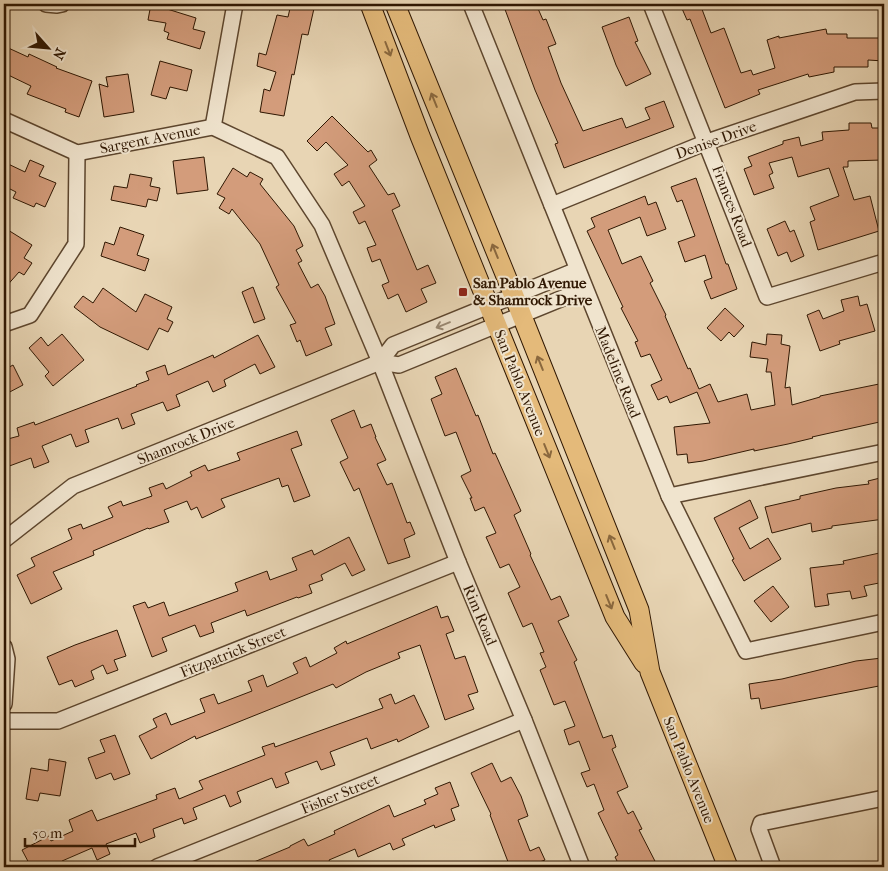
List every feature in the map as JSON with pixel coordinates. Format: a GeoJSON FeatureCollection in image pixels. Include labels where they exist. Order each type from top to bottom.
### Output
{"type":"FeatureCollection","features":[{"type":"Feature","properties":{"kind":"main road","name":"San Pablo Avenue"},"geometry":{"type":"LineString","coordinates":[[370,4],[488,307],[615,617],[650,672],[728,867]]}},
{"type":"Feature","properties":{"kind":"main road","name":"San Pablo Avenue"},"geometry":{"type":"LineString","coordinates":[[395,4],[522,315],[639,610],[650,672]]}},
{"type":"Feature","properties":{"kind":"street"},"geometry":{"type":"LineString","coordinates":[[46,4],[62,4]]}},
{"type":"Feature","properties":{"kind":"street"},"geometry":{"type":"LineString","coordinates":[[213,127],[235,4]]}},
{"type":"Feature","properties":{"kind":"street","name":"Madeline Road"},"geometry":{"type":"LineString","coordinates":[[471,4],[669,496],[746,651],[884,622]]}},
{"type":"Feature","properties":{"kind":"street","name":"Frances Road"},"geometry":{"type":"LineString","coordinates":[[651,4],[767,297],[884,262]]}},
{"type":"Feature","properties":{"kind":"street","name":"Denise Drive"},"geometry":{"type":"LineString","coordinates":[[552,205],[707,142],[855,92],[884,91]]}},
{"type":"Feature","properties":{"kind":"street"},"geometry":{"type":"LineString","coordinates":[[4,120],[78,153],[76,244],[30,315],[4,324]]}},
{"type":"Feature","properties":{"kind":"street","name":"Sargent Avenue"},"geometry":{"type":"LineString","coordinates":[[78,153],[213,127],[277,157],[322,225],[380,362]]}},
{"type":"Feature","properties":{"kind":"street","name":"Shamrock Drive"},"geometry":{"type":"LineString","coordinates":[[4,540],[74,486],[380,362],[393,345],[578,270]]}},
{"type":"Feature","properties":{"kind":"street","name":"Shamrock Drive"},"geometry":{"type":"LineString","coordinates":[[380,362],[399,365],[585,289]]}},
{"type":"Feature","properties":{"kind":"street","name":"Rim Road"},"geometry":{"type":"LineString","coordinates":[[380,362],[458,562],[524,720],[582,867]]}},
{"type":"Feature","properties":{"kind":"street"},"geometry":{"type":"LineString","coordinates":[[669,496],[884,452]]}},
{"type":"Feature","properties":{"kind":"street","name":"Fitzpatrick Street"},"geometry":{"type":"LineString","coordinates":[[4,721],[58,721],[458,562]]}},
{"type":"Feature","properties":{"kind":"street"},"geometry":{"type":"LineString","coordinates":[[4,647],[7,659],[4,704]]}},
{"type":"Feature","properties":{"kind":"street","name":"Fisher Street"},"geometry":{"type":"LineString","coordinates":[[157,867],[524,720]]}},
{"type":"Feature","properties":{"kind":"street"},"geometry":{"type":"LineString","coordinates":[[773,867],[759,829],[759,826],[764,822],[884,798]]}},
{"type":"Feature","properties":{"kind":"building"},"geometry":{"type":"Polygon","coordinates":[[[151,4],[164,4],[164,8],[196,18],[193,29],[205,32],[200,49],[167,39],[169,33],[164,31],[166,23],[148,20],[151,4]]]}},
{"type":"Feature","properties":{"kind":"building"},"geometry":{"type":"Polygon","coordinates":[[[291,4],[315,4],[308,35],[302,34],[284,116],[260,112],[264,89],[270,91],[276,72],[257,66],[259,53],[266,55],[277,15],[288,17],[291,4]]]}},
{"type":"Feature","properties":{"kind":"building"},"geometry":{"type":"Polygon","coordinates":[[[503,4],[536,4],[543,20],[546,19],[556,44],[548,47],[561,83],[583,131],[622,118],[626,128],[650,119],[645,108],[664,101],[674,127],[564,168],[555,144],[558,143],[535,90],[503,4]]]}},
{"type":"Feature","properties":{"kind":"building"},"geometry":{"type":"Polygon","coordinates":[[[680,4],[700,4],[711,33],[724,28],[741,73],[751,70],[753,75],[775,68],[767,40],[779,36],[779,38],[826,29],[827,34],[847,34],[847,38],[884,38],[884,61],[868,60],[868,67],[834,67],[834,72],[809,77],[808,74],[758,90],[760,94],[725,108],[690,19],[687,20],[680,4]]]}},
{"type":"Feature","properties":{"kind":"building"},"geometry":{"type":"Polygon","coordinates":[[[629,17],[638,41],[635,42],[651,74],[626,86],[602,27],[629,17]]]}},
{"type":"Feature","properties":{"kind":"building"},"geometry":{"type":"Polygon","coordinates":[[[4,46],[28,57],[29,54],[56,68],[92,81],[79,117],[65,112],[66,109],[27,94],[31,86],[4,73],[4,46]]]}},
{"type":"Feature","properties":{"kind":"building"},"geometry":{"type":"Polygon","coordinates":[[[160,61],[192,70],[187,91],[170,87],[166,99],[151,95],[160,61]]]}},
{"type":"Feature","properties":{"kind":"building"},"geometry":{"type":"Polygon","coordinates":[[[128,74],[134,112],[104,117],[99,84],[108,87],[106,77],[128,74]]]}},
{"type":"Feature","properties":{"kind":"building"},"geometry":{"type":"Polygon","coordinates":[[[332,116],[368,152],[371,150],[377,160],[369,166],[388,195],[394,193],[400,206],[392,210],[417,270],[428,265],[436,283],[421,289],[427,302],[406,312],[398,294],[388,299],[382,285],[389,282],[380,259],[372,262],[367,248],[376,245],[365,221],[359,224],[353,212],[365,206],[349,181],[342,186],[334,174],[348,165],[326,142],[317,151],[307,141],[332,116]]]}},
{"type":"Feature","properties":{"kind":"building"},"geometry":{"type":"Polygon","coordinates":[[[849,123],[871,123],[872,128],[882,128],[882,160],[848,161],[848,167],[843,167],[854,200],[870,196],[879,231],[818,250],[810,222],[815,220],[810,207],[839,196],[829,168],[798,177],[792,157],[769,163],[773,173],[769,175],[774,188],[754,195],[744,169],[752,166],[748,157],[783,144],[783,141],[799,137],[801,146],[823,140],[822,132],[849,130],[849,123]]]}},
{"type":"Feature","properties":{"kind":"building"},"geometry":{"type":"Polygon","coordinates":[[[204,157],[208,190],[177,194],[173,161],[204,157]]]}},
{"type":"Feature","properties":{"kind":"building"},"geometry":{"type":"Polygon","coordinates":[[[30,160],[44,166],[39,176],[56,183],[45,207],[36,203],[34,207],[13,198],[16,192],[4,186],[4,162],[25,172],[30,160]]]}},
{"type":"Feature","properties":{"kind":"building"},"geometry":{"type":"Polygon","coordinates":[[[233,168],[247,177],[250,172],[263,179],[260,184],[294,226],[303,246],[296,250],[302,261],[298,263],[311,288],[318,284],[325,296],[335,324],[325,328],[332,345],[306,356],[300,340],[297,342],[290,325],[296,323],[276,287],[279,285],[260,244],[232,209],[229,214],[219,208],[225,198],[217,194],[233,168]]]}},
{"type":"Feature","properties":{"kind":"building"},"geometry":{"type":"Polygon","coordinates":[[[130,174],[152,178],[150,186],[160,188],[157,201],[148,199],[146,207],[111,200],[114,186],[127,188],[130,174]]]}},
{"type":"Feature","properties":{"kind":"building"},"geometry":{"type":"Polygon","coordinates":[[[696,178],[726,264],[728,264],[737,289],[711,299],[704,281],[712,278],[705,255],[685,262],[678,242],[695,236],[682,200],[677,202],[671,187],[696,178]]]}},
{"type":"Feature","properties":{"kind":"building"},"geometry":{"type":"Polygon","coordinates":[[[645,196],[648,205],[656,202],[666,229],[647,236],[640,217],[608,230],[622,264],[641,256],[653,281],[650,283],[666,315],[688,369],[690,368],[699,389],[710,384],[718,402],[747,394],[751,410],[775,405],[771,372],[766,372],[768,359],[750,357],[752,342],[766,345],[767,334],[782,335],[781,344],[790,346],[785,388],[790,387],[792,405],[820,396],[884,383],[884,421],[788,444],[754,451],[754,449],[703,461],[688,463],[687,454],[677,455],[674,427],[710,423],[697,392],[670,403],[667,396],[658,400],[651,385],[662,380],[650,354],[641,357],[635,342],[638,341],[621,308],[623,307],[587,231],[595,227],[591,218],[645,196]]]}},
{"type":"Feature","properties":{"kind":"building"},"geometry":{"type":"Polygon","coordinates":[[[785,221],[790,232],[794,230],[804,256],[791,262],[787,252],[778,256],[767,229],[785,221]]]}},
{"type":"Feature","properties":{"kind":"building"},"geometry":{"type":"Polygon","coordinates":[[[120,227],[144,235],[137,255],[149,259],[145,271],[101,256],[105,242],[114,245],[120,227]]]}},
{"type":"Feature","properties":{"kind":"building"},"geometry":{"type":"Polygon","coordinates":[[[8,230],[32,245],[24,258],[32,263],[24,275],[19,272],[4,289],[4,237],[8,230]]]}},
{"type":"Feature","properties":{"kind":"building"},"geometry":{"type":"Polygon","coordinates":[[[253,287],[265,319],[254,323],[242,292],[253,287]]]}},
{"type":"Feature","properties":{"kind":"building"},"geometry":{"type":"Polygon","coordinates":[[[103,288],[136,312],[145,294],[172,307],[167,319],[173,322],[168,332],[159,328],[148,350],[100,327],[74,307],[83,296],[93,303],[103,288]]]}},
{"type":"Feature","properties":{"kind":"building"},"geometry":{"type":"Polygon","coordinates":[[[858,296],[860,306],[867,304],[875,331],[839,341],[840,344],[820,351],[807,315],[819,310],[823,319],[844,311],[841,300],[858,296]]]}},
{"type":"Feature","properties":{"kind":"building"},"geometry":{"type":"Polygon","coordinates":[[[725,308],[744,326],[734,337],[729,332],[721,341],[707,328],[725,308]]]}},
{"type":"Feature","properties":{"kind":"building"},"geometry":{"type":"Polygon","coordinates":[[[62,334],[84,360],[53,386],[45,376],[49,372],[29,348],[41,337],[48,346],[62,334]]]}},
{"type":"Feature","properties":{"kind":"building"},"geometry":{"type":"Polygon","coordinates":[[[258,335],[275,367],[260,374],[255,364],[224,380],[226,386],[213,392],[208,381],[176,395],[180,406],[167,411],[163,402],[131,414],[135,424],[122,429],[118,418],[85,430],[89,442],[76,447],[71,434],[42,446],[49,462],[34,468],[31,458],[4,468],[4,440],[19,436],[17,428],[34,422],[35,425],[137,386],[149,380],[146,372],[165,365],[168,375],[213,355],[214,358],[258,335]]]}},
{"type":"Feature","properties":{"kind":"building"},"geometry":{"type":"Polygon","coordinates":[[[13,365],[23,385],[4,395],[4,370],[13,365]]]}},
{"type":"Feature","properties":{"kind":"building"},"geometry":{"type":"Polygon","coordinates":[[[456,368],[476,416],[478,415],[493,454],[495,453],[521,511],[514,515],[530,555],[551,600],[560,596],[569,616],[558,621],[577,660],[574,662],[603,738],[612,735],[616,747],[612,749],[628,787],[617,792],[628,814],[633,811],[642,829],[639,830],[658,867],[620,867],[615,857],[618,855],[598,813],[604,810],[594,784],[587,787],[581,773],[590,770],[579,741],[569,745],[564,730],[575,726],[565,701],[554,705],[540,670],[546,667],[540,653],[544,652],[532,623],[523,627],[508,593],[520,587],[509,564],[500,568],[486,537],[496,533],[484,507],[475,511],[470,498],[472,498],[461,476],[471,471],[456,432],[445,436],[431,399],[442,394],[435,377],[456,368]]]}},
{"type":"Feature","properties":{"kind":"building"},"geometry":{"type":"Polygon","coordinates":[[[354,410],[361,428],[371,424],[386,460],[377,464],[387,485],[392,483],[407,523],[410,522],[415,534],[404,539],[410,557],[388,564],[359,488],[354,491],[340,462],[348,458],[331,420],[354,410]]]}},
{"type":"Feature","properties":{"kind":"building"},"geometry":{"type":"Polygon","coordinates":[[[297,431],[302,445],[291,449],[310,496],[294,502],[288,485],[282,487],[279,478],[221,499],[225,507],[202,518],[197,507],[191,510],[187,501],[164,510],[169,522],[148,528],[93,551],[94,555],[53,572],[62,589],[31,604],[17,575],[35,566],[31,558],[72,539],[68,529],[81,524],[83,529],[113,517],[108,507],[121,501],[123,506],[152,496],[149,488],[163,483],[166,489],[192,476],[190,472],[205,465],[208,471],[240,460],[237,453],[297,431]]]}},
{"type":"Feature","properties":{"kind":"building"},"geometry":{"type":"Polygon","coordinates":[[[884,477],[884,519],[832,526],[832,528],[812,532],[811,523],[772,533],[765,507],[800,499],[800,496],[836,488],[869,484],[868,481],[884,477]]]}},
{"type":"Feature","properties":{"kind":"building"},"geometry":{"type":"Polygon","coordinates":[[[750,500],[758,518],[739,528],[750,549],[768,538],[781,559],[744,581],[732,560],[734,559],[714,518],[750,500]]]}},
{"type":"Feature","properties":{"kind":"building"},"geometry":{"type":"Polygon","coordinates":[[[349,537],[365,570],[352,576],[345,563],[321,575],[323,580],[309,585],[312,593],[247,616],[245,610],[211,623],[214,632],[200,637],[195,625],[162,638],[167,651],[152,657],[133,606],[145,602],[148,608],[164,602],[169,616],[238,591],[235,583],[267,571],[270,580],[297,570],[292,558],[312,550],[314,555],[349,537]]]}},
{"type":"Feature","properties":{"kind":"building"},"geometry":{"type":"Polygon","coordinates":[[[884,552],[884,582],[864,586],[867,596],[852,599],[850,591],[827,594],[829,605],[815,607],[810,568],[844,564],[843,561],[884,552]]]}},
{"type":"Feature","properties":{"kind":"building"},"geometry":{"type":"Polygon","coordinates":[[[773,586],[789,607],[771,622],[754,601],[773,586]]]}},
{"type":"Feature","properties":{"kind":"building"},"geometry":{"type":"Polygon","coordinates":[[[437,606],[441,618],[448,616],[454,631],[446,634],[455,659],[465,656],[478,692],[468,695],[474,709],[445,720],[420,645],[398,653],[400,658],[366,672],[336,688],[333,684],[196,739],[195,736],[151,759],[139,736],[157,727],[153,719],[166,713],[171,725],[205,712],[200,699],[214,694],[218,704],[252,691],[248,681],[263,675],[267,687],[298,673],[293,663],[306,657],[310,667],[337,653],[334,648],[346,641],[347,644],[437,606]]]}},
{"type":"Feature","properties":{"kind":"building"},"geometry":{"type":"Polygon","coordinates":[[[117,630],[126,656],[114,660],[118,670],[107,674],[103,665],[91,671],[94,679],[75,687],[72,680],[59,685],[47,657],[117,630]]]}},
{"type":"Feature","properties":{"kind":"building"},"geometry":{"type":"Polygon","coordinates":[[[882,658],[884,685],[761,709],[759,698],[751,699],[749,684],[782,679],[856,661],[882,658]]]}},
{"type":"Feature","properties":{"kind":"building"},"geometry":{"type":"Polygon","coordinates":[[[391,694],[395,704],[414,695],[429,727],[398,742],[397,739],[371,749],[367,738],[330,752],[335,765],[321,770],[317,761],[285,773],[289,783],[276,788],[272,778],[237,792],[241,802],[230,807],[225,795],[193,808],[197,819],[184,824],[182,818],[153,829],[155,837],[140,843],[136,833],[106,844],[110,854],[97,860],[92,848],[62,861],[65,867],[31,867],[22,850],[49,836],[51,841],[73,831],[69,820],[92,810],[97,821],[157,799],[156,795],[175,788],[179,799],[203,789],[199,781],[265,755],[262,747],[274,743],[275,747],[383,708],[379,699],[391,694]]]}},
{"type":"Feature","properties":{"kind":"building"},"geometry":{"type":"Polygon","coordinates":[[[115,735],[130,774],[114,780],[111,773],[96,779],[88,758],[105,752],[100,740],[115,735]]]}},
{"type":"Feature","properties":{"kind":"building"},"geometry":{"type":"Polygon","coordinates":[[[49,759],[66,762],[60,796],[40,793],[38,801],[26,799],[31,768],[48,771],[49,759]]]}},
{"type":"Feature","properties":{"kind":"building"},"geometry":{"type":"Polygon","coordinates":[[[492,763],[501,782],[511,777],[521,796],[528,816],[518,820],[530,851],[539,847],[545,860],[537,863],[539,867],[510,867],[491,814],[471,773],[492,763]]]}},
{"type":"Feature","properties":{"kind":"building"},"geometry":{"type":"Polygon","coordinates":[[[450,782],[459,806],[451,809],[455,820],[435,828],[434,825],[402,839],[405,845],[393,850],[390,843],[358,857],[355,849],[329,860],[332,867],[242,867],[290,847],[304,839],[308,846],[335,834],[334,831],[389,805],[394,817],[426,804],[424,800],[438,794],[435,788],[450,782]]]}},
{"type":"Feature","properties":{"kind":"place","name":"San Pablo Avenue & Shamrock Drive"},"geometry":{"type":"Point","coordinates":[463,292]}}]}
